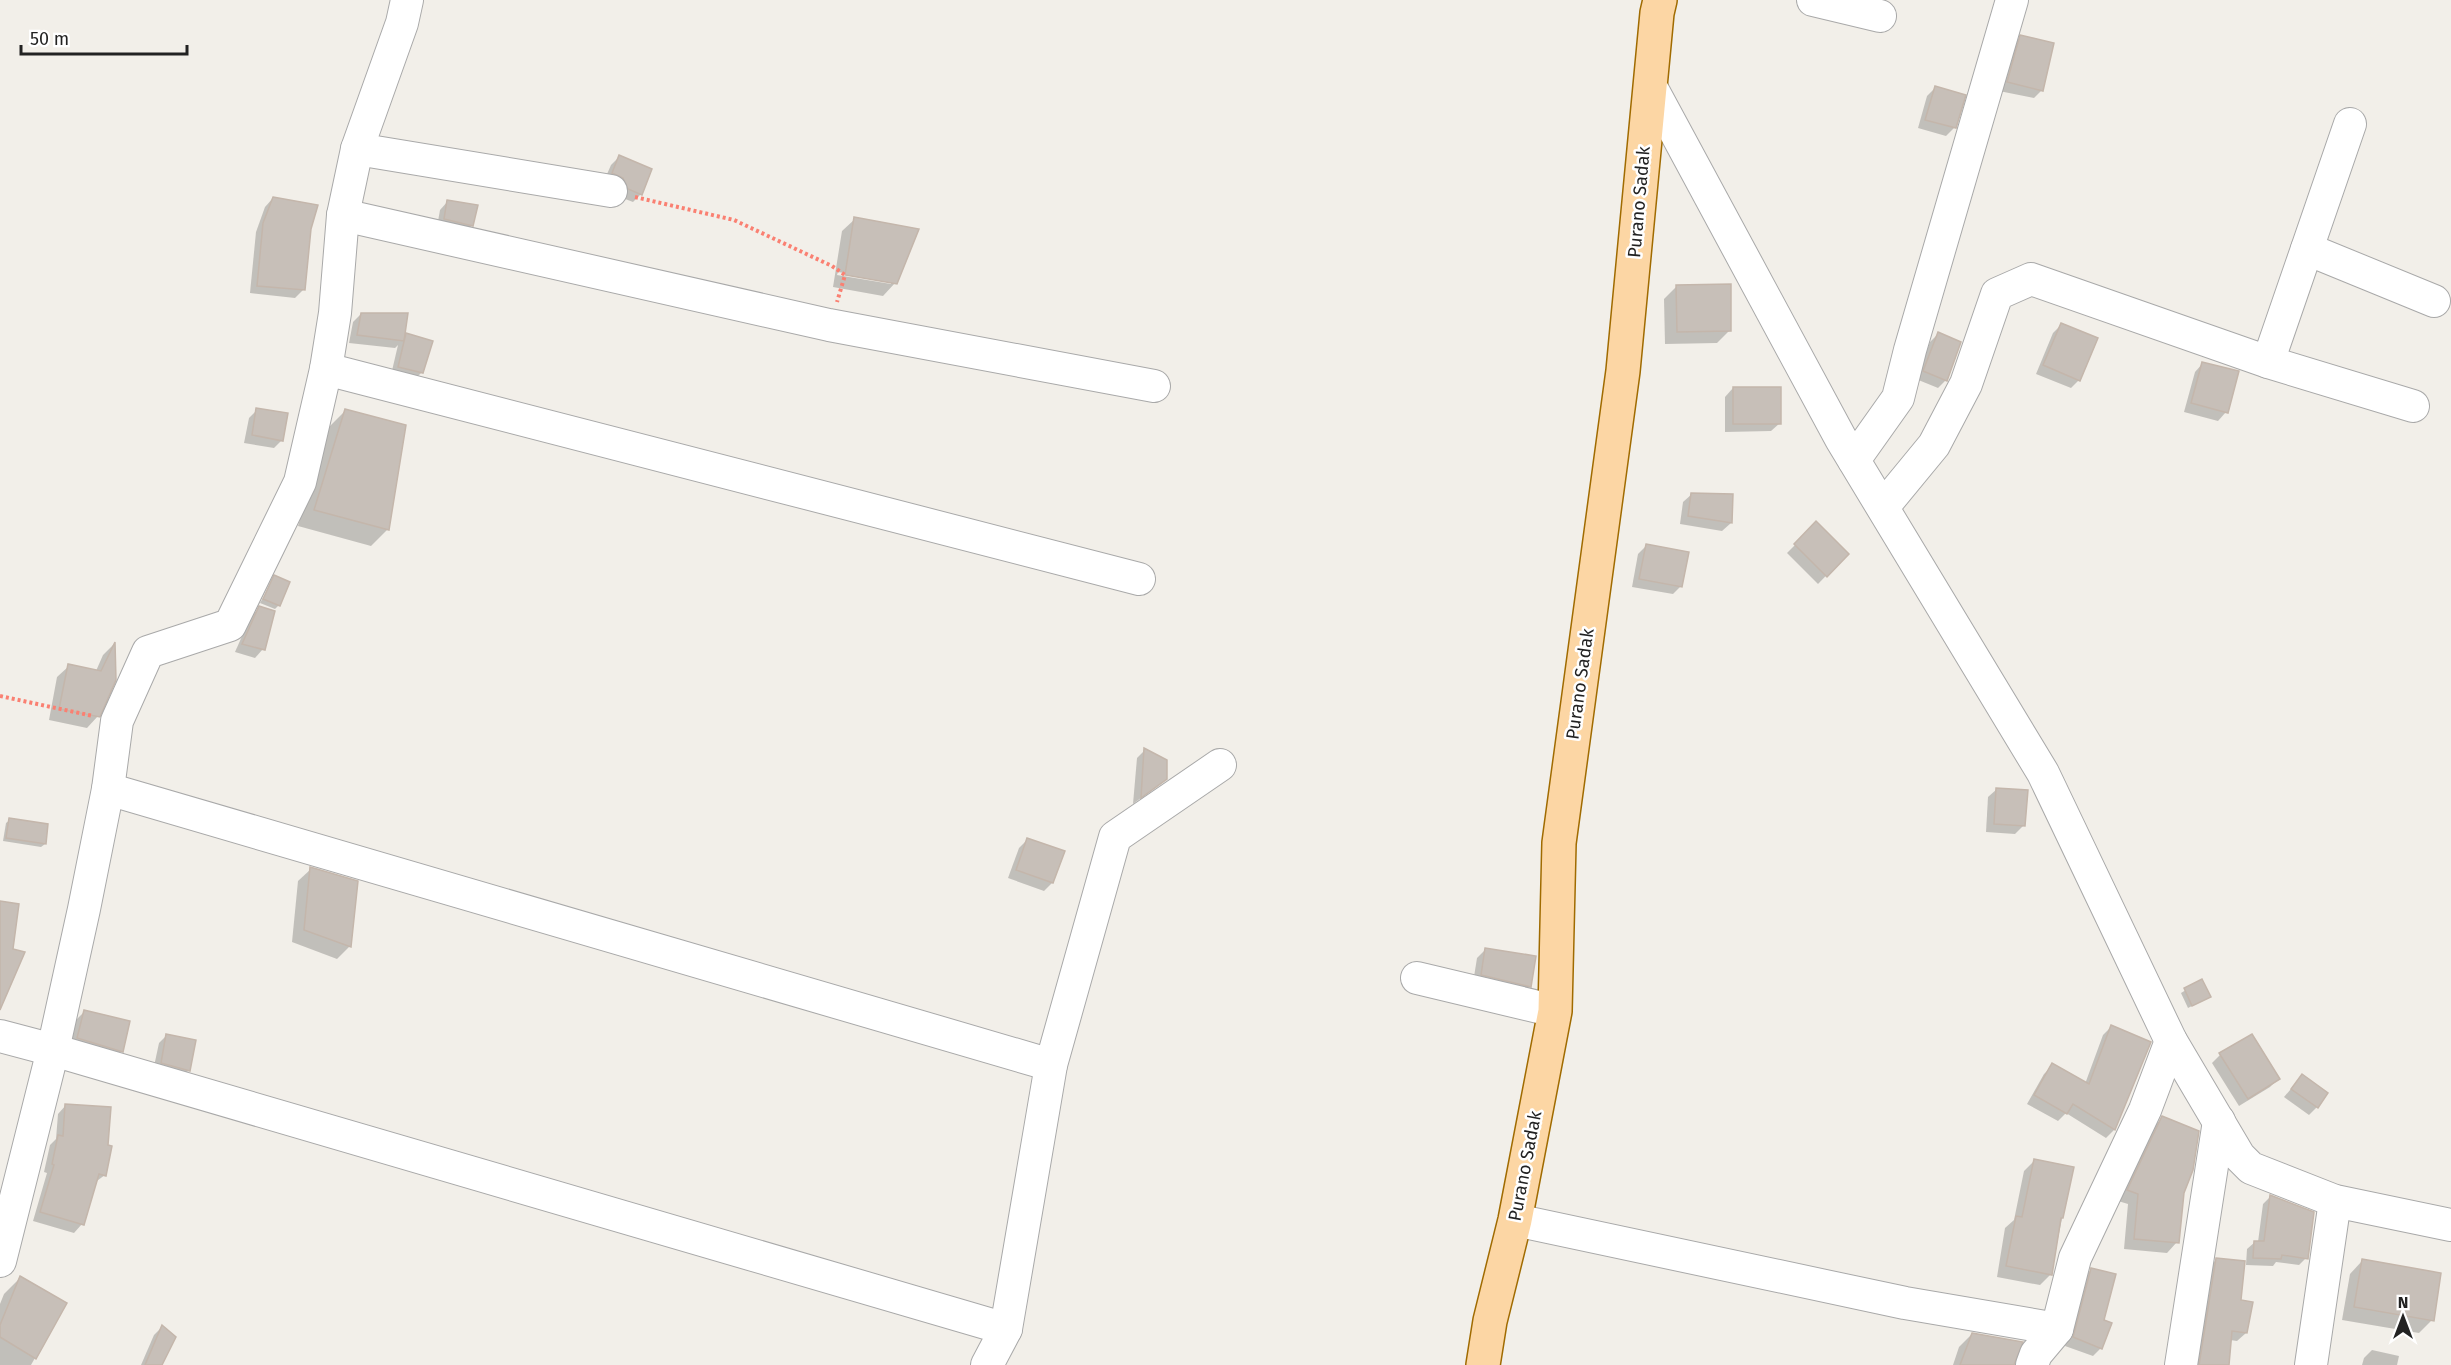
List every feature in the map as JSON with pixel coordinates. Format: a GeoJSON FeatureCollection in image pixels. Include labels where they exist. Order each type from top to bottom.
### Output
{"type":"FeatureCollection","features":[{"type":"Feature","properties":{"kind":"main road","name":"Purano Sadak"},"geometry":{"type":"LineString","coordinates":[[1483,1365],[1490,1321],[1515,1220],[1555,1011],[1559,843],[1623,370],[1660,0]]}},
{"type":"Feature","properties":{"kind":"street"},"geometry":{"type":"LineString","coordinates":[[0,1261],[53,1050],[108,789],[117,721],[148,652],[230,625],[300,482],[326,369],[335,313],[343,215],[357,149],[402,23],[407,0]]}},
{"type":"Feature","properties":{"kind":"street"},"geometry":{"type":"LineString","coordinates":[[1813,0],[1880,16]]}},
{"type":"Feature","properties":{"kind":"street"},"geometry":{"type":"LineString","coordinates":[[1854,460],[1898,398],[2012,0]]}},
{"type":"Feature","properties":{"kind":"street"},"geometry":{"type":"LineString","coordinates":[[1650,85],[1854,460],[2043,773],[2171,1041],[2239,1156],[2251,1168],[2335,1201],[2451,1226]]}},
{"type":"Feature","properties":{"kind":"street"},"geometry":{"type":"LineString","coordinates":[[2268,362],[2350,124]]}},
{"type":"Feature","properties":{"kind":"street"},"geometry":{"type":"LineString","coordinates":[[357,149],[611,191]]}},
{"type":"Feature","properties":{"kind":"street"},"geometry":{"type":"LineString","coordinates":[[343,215],[829,325],[1154,386]]}},
{"type":"Feature","properties":{"kind":"street"},"geometry":{"type":"LineString","coordinates":[[2307,249],[2434,301]]}},
{"type":"Feature","properties":{"kind":"street"},"geometry":{"type":"LineString","coordinates":[[1882,507],[1934,444],[1966,384],[1997,294],[2031,279],[2268,362],[2413,406]]}},
{"type":"Feature","properties":{"kind":"street"},"geometry":{"type":"LineString","coordinates":[[326,369],[1139,579]]}},
{"type":"Feature","properties":{"kind":"street"},"geometry":{"type":"LineString","coordinates":[[987,1365],[1006,1329],[1051,1065],[1115,837],[1220,765]]}},
{"type":"Feature","properties":{"kind":"street"},"geometry":{"type":"LineString","coordinates":[[108,789],[1051,1065]]}},
{"type":"Feature","properties":{"kind":"street"},"geometry":{"type":"LineString","coordinates":[[1417,978],[1555,1011]]}},
{"type":"Feature","properties":{"kind":"street"},"geometry":{"type":"LineString","coordinates":[[0,1036],[1006,1329]]}},
{"type":"Feature","properties":{"kind":"street"},"geometry":{"type":"LineString","coordinates":[[2032,1365],[2036,1354],[2057,1329],[2075,1258],[2145,1110],[2171,1041]]}},
{"type":"Feature","properties":{"kind":"street"},"geometry":{"type":"LineString","coordinates":[[2181,1365],[2220,1121]]}},
{"type":"Feature","properties":{"kind":"street"},"geometry":{"type":"LineString","coordinates":[[2311,1365],[2335,1201]]}},
{"type":"Feature","properties":{"kind":"street"},"geometry":{"type":"LineString","coordinates":[[1515,1220],[1905,1304],[2057,1329]]}},
{"type":"Feature","properties":{"kind":"path"},"geometry":{"type":"LineString","coordinates":[[611,191],[734,220],[832,266],[845,275],[829,325]]}},
{"type":"Feature","properties":{"kind":"path"},"geometry":{"type":"LineString","coordinates":[[0,696],[117,721]]}},
{"type":"Feature","properties":{"kind":"building"},"geometry":{"type":"Polygon","coordinates":[[[2020,35],[2054,43],[2043,91],[2007,82],[2020,35]]]}},
{"type":"Feature","properties":{"kind":"building"},"geometry":{"type":"Polygon","coordinates":[[[1935,86],[1966,95],[1956,128],[1925,120],[1935,86]]]}},
{"type":"Feature","properties":{"kind":"building"},"geometry":{"type":"Polygon","coordinates":[[[619,155],[652,169],[642,195],[628,189],[623,178],[612,173],[619,155]]]}},
{"type":"Feature","properties":{"kind":"building"},"geometry":{"type":"Polygon","coordinates":[[[273,197],[318,205],[311,229],[305,290],[257,286],[263,223],[273,197]]]}},
{"type":"Feature","properties":{"kind":"building"},"geometry":{"type":"Polygon","coordinates":[[[447,200],[478,205],[473,226],[444,219],[447,200]]]}},
{"type":"Feature","properties":{"kind":"building"},"geometry":{"type":"Polygon","coordinates":[[[854,217],[919,229],[897,284],[845,275],[854,217]]]}},
{"type":"Feature","properties":{"kind":"building"},"geometry":{"type":"Polygon","coordinates":[[[1731,284],[1731,331],[1677,332],[1676,285],[1731,284]]]}},
{"type":"Feature","properties":{"kind":"building"},"geometry":{"type":"Polygon","coordinates":[[[361,313],[408,313],[404,341],[357,335],[361,313]]]}},
{"type":"Feature","properties":{"kind":"building"},"geometry":{"type":"Polygon","coordinates":[[[2061,323],[2098,338],[2080,381],[2043,365],[2061,323]]]}},
{"type":"Feature","properties":{"kind":"building"},"geometry":{"type":"Polygon","coordinates":[[[1938,332],[1961,342],[1947,381],[1923,371],[1938,332]]]}},
{"type":"Feature","properties":{"kind":"building"},"geometry":{"type":"Polygon","coordinates":[[[406,333],[433,341],[423,373],[398,367],[406,333]]]}},
{"type":"Feature","properties":{"kind":"building"},"geometry":{"type":"Polygon","coordinates":[[[2202,362],[2239,371],[2228,413],[2191,403],[2202,362]]]}},
{"type":"Feature","properties":{"kind":"building"},"geometry":{"type":"Polygon","coordinates":[[[1733,387],[1781,387],[1781,424],[1733,424],[1733,387]]]}},
{"type":"Feature","properties":{"kind":"building"},"geometry":{"type":"Polygon","coordinates":[[[256,408],[288,413],[283,441],[252,435],[256,408]]]}},
{"type":"Feature","properties":{"kind":"building"},"geometry":{"type":"Polygon","coordinates":[[[345,409],[406,425],[389,530],[314,510],[345,409]]]}},
{"type":"Feature","properties":{"kind":"building"},"geometry":{"type":"Polygon","coordinates":[[[1691,493],[1733,494],[1732,523],[1688,516],[1691,493]]]}},
{"type":"Feature","properties":{"kind":"building"},"geometry":{"type":"Polygon","coordinates":[[[1816,521],[1849,554],[1827,577],[1794,544],[1816,521]]]}},
{"type":"Feature","properties":{"kind":"building"},"geometry":{"type":"Polygon","coordinates":[[[1646,544],[1689,552],[1682,587],[1639,579],[1646,544]]]}},
{"type":"Feature","properties":{"kind":"building"},"geometry":{"type":"Polygon","coordinates":[[[274,575],[290,582],[280,606],[263,599],[274,575]]]}},
{"type":"Feature","properties":{"kind":"building"},"geometry":{"type":"Polygon","coordinates":[[[259,606],[275,611],[265,650],[242,644],[259,606]]]}},
{"type":"Feature","properties":{"kind":"building"},"geometry":{"type":"Polygon","coordinates":[[[115,642],[116,680],[100,717],[59,709],[68,664],[101,671],[115,642]]]}},
{"type":"Feature","properties":{"kind":"building"},"geometry":{"type":"Polygon","coordinates":[[[1144,748],[1167,760],[1167,779],[1141,798],[1144,748]]]}},
{"type":"Feature","properties":{"kind":"building"},"geometry":{"type":"Polygon","coordinates":[[[1996,788],[2028,790],[2025,826],[1994,824],[1996,788]]]}},
{"type":"Feature","properties":{"kind":"building"},"geometry":{"type":"Polygon","coordinates":[[[9,818],[48,824],[46,844],[6,838],[9,818]]]}},
{"type":"Feature","properties":{"kind":"building"},"geometry":{"type":"Polygon","coordinates":[[[1027,838],[1065,851],[1053,883],[1016,870],[1027,838]]]}},
{"type":"Feature","properties":{"kind":"building"},"geometry":{"type":"Polygon","coordinates":[[[310,867],[358,881],[351,947],[304,930],[310,867]]]}},
{"type":"Feature","properties":{"kind":"building"},"geometry":{"type":"Polygon","coordinates":[[[0,901],[19,904],[13,949],[25,952],[0,1010],[0,901]]]}},
{"type":"Feature","properties":{"kind":"building"},"geometry":{"type":"Polygon","coordinates":[[[1485,948],[1536,956],[1531,987],[1481,975],[1485,948]]]}},
{"type":"Feature","properties":{"kind":"building"},"geometry":{"type":"Polygon","coordinates":[[[2202,979],[2211,997],[2192,1006],[2184,988],[2202,979]]]}},
{"type":"Feature","properties":{"kind":"building"},"geometry":{"type":"Polygon","coordinates":[[[84,1010],[130,1021],[123,1052],[77,1038],[84,1010]]]}},
{"type":"Feature","properties":{"kind":"building"},"geometry":{"type":"Polygon","coordinates":[[[2111,1025],[2151,1042],[2115,1130],[2073,1104],[2067,1114],[2034,1095],[2052,1063],[2089,1084],[2111,1025]]]}},
{"type":"Feature","properties":{"kind":"building"},"geometry":{"type":"Polygon","coordinates":[[[166,1034],[196,1040],[190,1071],[161,1063],[166,1034]]]}},
{"type":"Feature","properties":{"kind":"building"},"geometry":{"type":"Polygon","coordinates":[[[2252,1034],[2280,1079],[2248,1099],[2219,1053],[2252,1034]]]}},
{"type":"Feature","properties":{"kind":"building"},"geometry":{"type":"Polygon","coordinates":[[[2302,1074],[2328,1093],[2318,1108],[2291,1089],[2302,1074]]]}},
{"type":"Feature","properties":{"kind":"building"},"geometry":{"type":"Polygon","coordinates":[[[65,1104],[111,1107],[108,1145],[112,1146],[106,1176],[99,1174],[84,1225],[40,1212],[54,1165],[52,1164],[58,1135],[63,1136],[65,1104]]]}},
{"type":"Feature","properties":{"kind":"building"},"geometry":{"type":"Polygon","coordinates":[[[2162,1116],[2199,1131],[2193,1170],[2184,1193],[2179,1243],[2134,1239],[2138,1194],[2127,1190],[2162,1116]]]}},
{"type":"Feature","properties":{"kind":"building"},"geometry":{"type":"Polygon","coordinates":[[[2034,1159],[2074,1167],[2063,1218],[2061,1218],[2052,1275],[2006,1266],[2016,1216],[2022,1217],[2034,1159]]]}},
{"type":"Feature","properties":{"kind":"building"},"geometry":{"type":"Polygon","coordinates":[[[2270,1195],[2314,1212],[2308,1259],[2282,1255],[2281,1259],[2253,1258],[2254,1241],[2264,1241],[2270,1195]]]}},
{"type":"Feature","properties":{"kind":"building"},"geometry":{"type":"Polygon","coordinates":[[[2216,1258],[2245,1261],[2241,1300],[2253,1302],[2247,1333],[2232,1331],[2229,1365],[2199,1365],[2216,1258]]]}},
{"type":"Feature","properties":{"kind":"building"},"geometry":{"type":"Polygon","coordinates":[[[2362,1259],[2441,1273],[2434,1321],[2354,1307],[2362,1259]]]}},
{"type":"Feature","properties":{"kind":"building"},"geometry":{"type":"Polygon","coordinates":[[[2091,1268],[2116,1274],[2104,1320],[2112,1323],[2102,1349],[2073,1337],[2091,1268]]]}},
{"type":"Feature","properties":{"kind":"building"},"geometry":{"type":"Polygon","coordinates":[[[20,1276],[67,1303],[36,1359],[0,1337],[0,1325],[20,1276]]]}},
{"type":"Feature","properties":{"kind":"building"},"geometry":{"type":"Polygon","coordinates":[[[162,1325],[176,1337],[162,1365],[145,1365],[162,1325]]]}},
{"type":"Feature","properties":{"kind":"building"},"geometry":{"type":"Polygon","coordinates":[[[1972,1333],[2023,1342],[2014,1365],[1960,1365],[1972,1333]]]}}]}
